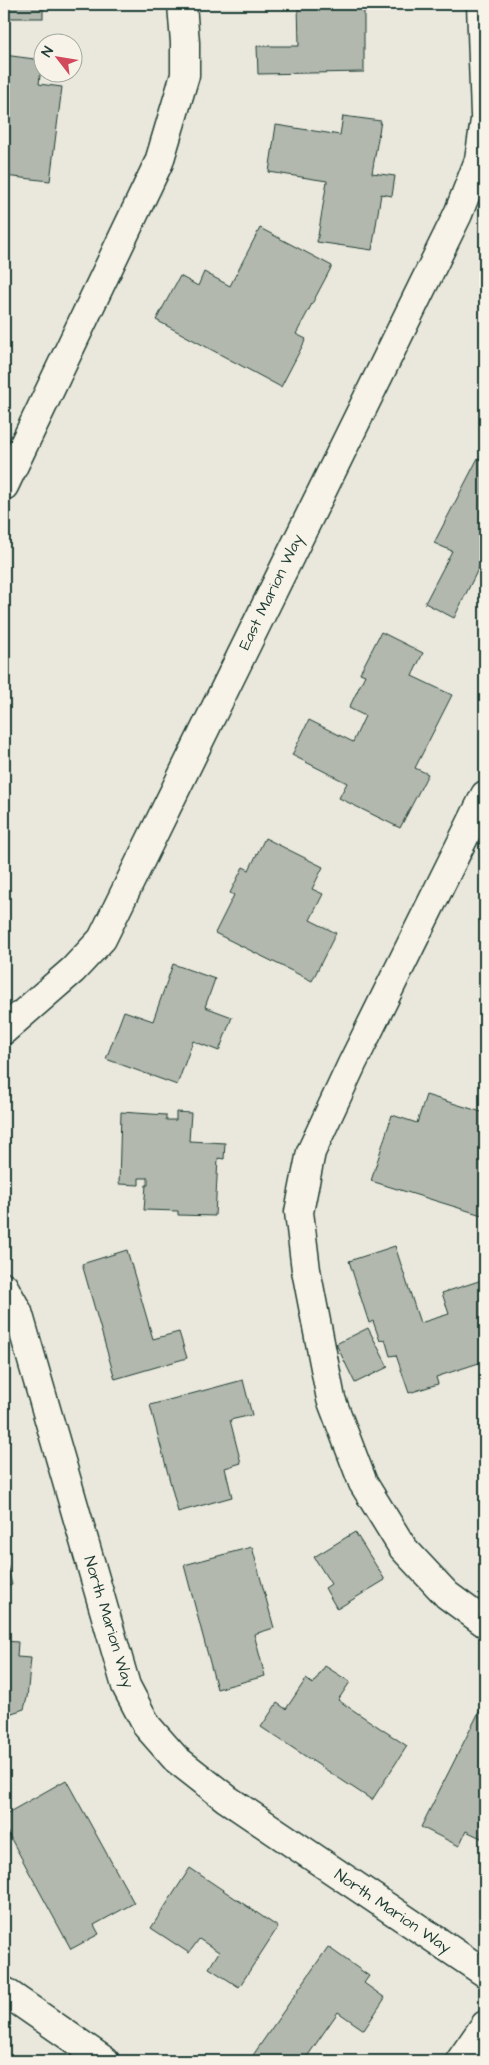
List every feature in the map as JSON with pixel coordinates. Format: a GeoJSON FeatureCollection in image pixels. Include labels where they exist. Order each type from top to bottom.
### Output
{"type":"FeatureCollection","features":[{"type":"Feature","properties":{"kind":"street"},"geometry":{"type":"LineString","coordinates":[[4,486],[159,162],[185,75],[182,4]]}},
{"type":"Feature","properties":{"kind":"street"},"geometry":{"type":"LineString","coordinates":[[481,4],[485,116]]}},
{"type":"Feature","properties":{"kind":"street","name":"East Marion Way"},"geometry":{"type":"LineString","coordinates":[[4,1030],[73,970],[102,939],[458,214],[479,160],[485,120]]}},
{"type":"Feature","properties":{"kind":"street"},"geometry":{"type":"LineString","coordinates":[[485,795],[352,1064],[311,1152],[299,1212],[306,1270],[332,1399],[363,1484],[403,1548],[447,1595],[485,1623]]}},
{"type":"Feature","properties":{"kind":"street","name":"North Marion Way"},"geometry":{"type":"LineString","coordinates":[[4,1287],[20,1321],[126,1686],[147,1726],[176,1759],[227,1799],[485,1973]]}},
{"type":"Feature","properties":{"kind":"street"},"geometry":{"type":"LineString","coordinates":[[4,1992],[105,2061]]}},
{"type":"Feature","properties":{"kind":"street"},"geometry":{"type":"LineString","coordinates":[[460,2061],[485,2025]]}},
{"type":"Feature","properties":{"kind":"building"},"geometry":{"type":"Polygon","coordinates":[[[4,4],[43,4],[43,18],[4,18],[4,4]]]}},
{"type":"Feature","properties":{"kind":"building"},"geometry":{"type":"Polygon","coordinates":[[[298,4],[364,4],[364,72],[258,74],[257,46],[299,46],[298,4]]]}},
{"type":"Feature","properties":{"kind":"building"},"geometry":{"type":"Polygon","coordinates":[[[4,55],[32,59],[32,82],[62,87],[50,181],[4,176],[4,55]]]}},
{"type":"Feature","properties":{"kind":"building"},"geometry":{"type":"Polygon","coordinates":[[[343,116],[381,121],[372,173],[395,176],[392,196],[381,194],[372,250],[317,242],[327,181],[269,172],[276,125],[340,135],[343,116]]]}},
{"type":"Feature","properties":{"kind":"building"},"geometry":{"type":"Polygon","coordinates":[[[260,228],[332,266],[296,334],[306,339],[281,387],[156,320],[180,276],[198,286],[204,272],[230,286],[260,228]]]}},
{"type":"Feature","properties":{"kind":"building"},"geometry":{"type":"Polygon","coordinates":[[[478,458],[485,462],[485,555],[454,618],[425,603],[452,551],[434,543],[478,458]]]}},
{"type":"Feature","properties":{"kind":"building"},"geometry":{"type":"Polygon","coordinates":[[[381,632],[423,653],[412,676],[452,695],[415,768],[428,774],[400,828],[339,798],[347,783],[292,755],[309,720],[353,742],[365,716],[349,708],[365,675],[360,673],[381,632]]]}},
{"type":"Feature","properties":{"kind":"building"},"geometry":{"type":"Polygon","coordinates":[[[265,838],[323,867],[312,889],[323,894],[310,920],[336,933],[312,981],[215,933],[234,895],[230,893],[243,867],[249,870],[265,838]]]}},
{"type":"Feature","properties":{"kind":"building"},"geometry":{"type":"Polygon","coordinates":[[[173,964],[215,979],[205,1007],[232,1017],[219,1051],[193,1041],[177,1085],[106,1059],[124,1011],[153,1021],[173,964]]]}},
{"type":"Feature","properties":{"kind":"building"},"geometry":{"type":"Polygon","coordinates":[[[426,1095],[485,1113],[485,1216],[371,1181],[392,1115],[417,1123],[426,1095]]]}},
{"type":"Feature","properties":{"kind":"building"},"geometry":{"type":"Polygon","coordinates":[[[121,1112],[166,1115],[166,1120],[176,1120],[176,1112],[191,1113],[189,1141],[225,1143],[224,1159],[218,1158],[215,1216],[178,1215],[178,1211],[144,1210],[148,1178],[139,1178],[139,1185],[119,1184],[121,1112]]]}},
{"type":"Feature","properties":{"kind":"building"},"geometry":{"type":"Polygon","coordinates":[[[395,1246],[420,1323],[449,1314],[442,1293],[485,1279],[485,1361],[436,1377],[438,1384],[409,1393],[396,1355],[390,1356],[385,1339],[380,1341],[373,1321],[369,1323],[349,1261],[395,1246]]]}},
{"type":"Feature","properties":{"kind":"building"},"geometry":{"type":"Polygon","coordinates":[[[127,1250],[153,1339],[179,1332],[187,1358],[115,1379],[82,1264],[127,1250]]]}},
{"type":"Feature","properties":{"kind":"building"},"geometry":{"type":"Polygon","coordinates":[[[368,1328],[388,1367],[355,1383],[336,1344],[368,1328]]]}},
{"type":"Feature","properties":{"kind":"building"},"geometry":{"type":"Polygon","coordinates":[[[243,1380],[252,1415],[230,1420],[241,1463],[225,1468],[232,1497],[178,1512],[150,1405],[243,1380]]]}},
{"type":"Feature","properties":{"kind":"building"},"geometry":{"type":"Polygon","coordinates":[[[355,1532],[385,1580],[337,1609],[325,1588],[331,1584],[314,1557],[355,1532]]]}},
{"type":"Feature","properties":{"kind":"building"},"geometry":{"type":"Polygon","coordinates":[[[252,1547],[274,1628],[254,1634],[265,1676],[217,1689],[184,1565],[252,1547]]]}},
{"type":"Feature","properties":{"kind":"building"},"geometry":{"type":"Polygon","coordinates":[[[4,1553],[12,1585],[4,1587],[4,1553]]]}},
{"type":"Feature","properties":{"kind":"building"},"geometry":{"type":"Polygon","coordinates":[[[4,1641],[18,1642],[17,1657],[31,1658],[24,1709],[6,1715],[4,1744],[4,1641]]]}},
{"type":"Feature","properties":{"kind":"building"},"geometry":{"type":"Polygon","coordinates":[[[325,1666],[350,1682],[338,1700],[407,1746],[372,1800],[261,1727],[277,1703],[286,1709],[306,1679],[313,1684],[325,1666]]]}},
{"type":"Feature","properties":{"kind":"building"},"geometry":{"type":"Polygon","coordinates":[[[482,1706],[485,1707],[485,1840],[466,1831],[459,1846],[421,1827],[482,1706]]]}},
{"type":"Feature","properties":{"kind":"building"},"geometry":{"type":"Polygon","coordinates":[[[66,1780],[134,1903],[94,1925],[99,1934],[71,1949],[4,1826],[4,1815],[66,1780]]]}},
{"type":"Feature","properties":{"kind":"building"},"geometry":{"type":"Polygon","coordinates":[[[190,1868],[278,1927],[239,1987],[209,1968],[219,1952],[199,1939],[189,1953],[151,1928],[190,1868]]]}},
{"type":"Feature","properties":{"kind":"building"},"geometry":{"type":"Polygon","coordinates":[[[328,1947],[369,1976],[364,1983],[385,1998],[364,2030],[338,2012],[304,2061],[249,2061],[328,1947]]]}}]}
